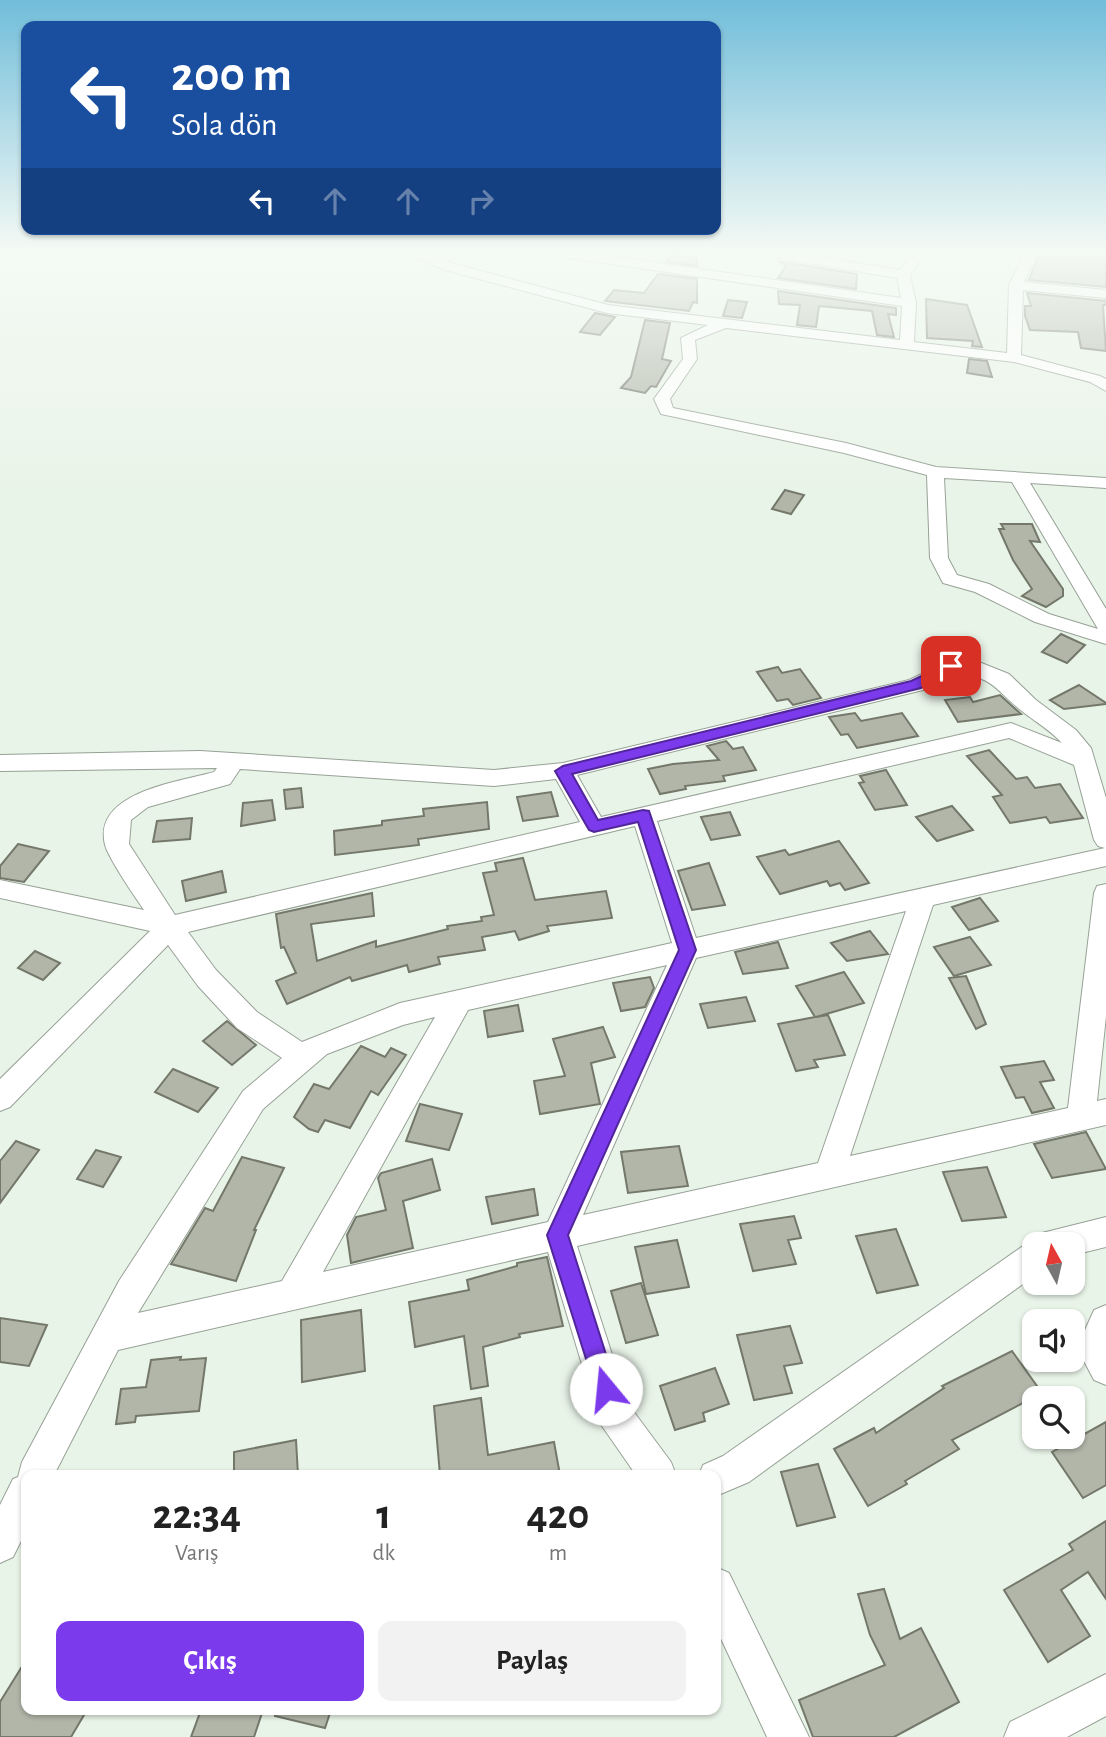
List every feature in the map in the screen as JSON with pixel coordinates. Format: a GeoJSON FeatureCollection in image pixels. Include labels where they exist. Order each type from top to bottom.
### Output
{"type":"FeatureCollection","features":[{"type":"Feature","properties":{"kind":"street"},"geometry":{"type":"LineString","coordinates":[[706,331],[688,338],[690,359],[662,399],[667,411],[846,448],[935,472],[1106,483]]}},
{"type":"Feature","properties":{"kind":"street"},"geometry":{"type":"LineString","coordinates":[[781,331],[1014,358],[1095,379],[1106,386]]}},
{"type":"Feature","properties":{"kind":"street"},"geometry":{"type":"LineString","coordinates":[[907,347],[908,331]]}},
{"type":"Feature","properties":{"kind":"street"},"geometry":{"type":"LineString","coordinates":[[1014,358],[1015,331]]}},
{"type":"Feature","properties":{"kind":"street"},"geometry":{"type":"LineString","coordinates":[[935,472],[939,558],[950,579],[982,588],[1042,618],[1106,638]]}},
{"type":"Feature","properties":{"kind":"street"},"geometry":{"type":"LineString","coordinates":[[1017,478],[1049,527],[1106,626]]}},
{"type":"Feature","properties":{"kind":"street"},"geometry":{"type":"LineString","coordinates":[[0,763],[200,759],[495,779],[563,771],[916,685],[951,666],[979,669],[1002,679],[1028,705],[1068,735],[1083,753],[1106,840]]}},
{"type":"Feature","properties":{"kind":"street"},"geometry":{"type":"LineString","coordinates":[[0,889],[171,926],[1011,730],[1084,761]]}},
{"type":"Feature","properties":{"kind":"street"},"geometry":{"type":"LineString","coordinates":[[234,761],[222,778],[139,801],[118,816],[117,844],[150,900],[207,978],[247,1020],[304,1058]]}},
{"type":"Feature","properties":{"kind":"street"},"geometry":{"type":"LineString","coordinates":[[563,771],[594,826]]}},
{"type":"Feature","properties":{"kind":"street"},"geometry":{"type":"LineString","coordinates":[[643,815],[687,950],[558,1235],[614,1414],[654,1470]]}},
{"type":"Feature","properties":{"kind":"street"},"geometry":{"type":"LineString","coordinates":[[42,1470],[131,1292],[253,1100],[317,1046],[400,1014],[1106,856]]}},
{"type":"Feature","properties":{"kind":"street"},"geometry":{"type":"LineString","coordinates":[[108,1336],[1094,1115],[1106,893]]}},
{"type":"Feature","properties":{"kind":"street"},"geometry":{"type":"LineString","coordinates":[[829,1174],[923,897]]}},
{"type":"Feature","properties":{"kind":"street"},"geometry":{"type":"LineString","coordinates":[[0,1098],[171,926]]}},
{"type":"Feature","properties":{"kind":"street"},"geometry":{"type":"LineString","coordinates":[[292,1295],[459,1001]]}},
{"type":"Feature","properties":{"kind":"street"},"geometry":{"type":"LineString","coordinates":[[1085,1237],[1106,1232]]}},
{"type":"Feature","properties":{"kind":"street"},"geometry":{"type":"LineString","coordinates":[[721,1476],[736,1469],[1022,1266]]}},
{"type":"Feature","properties":{"kind":"street"},"geometry":{"type":"LineString","coordinates":[[1106,1322],[1094,1348],[1106,1367]]}},
{"type":"Feature","properties":{"kind":"street"},"geometry":{"type":"LineString","coordinates":[[0,1544],[21,1508]]}},
{"type":"Feature","properties":{"kind":"street"},"geometry":{"type":"LineString","coordinates":[[721,1596],[788,1737]]}},
{"type":"Feature","properties":{"kind":"street"},"geometry":{"type":"LineString","coordinates":[[1025,1737],[1106,1694]]}},
{"type":"Feature","properties":{"kind":"building"},"geometry":{"type":"Polygon","coordinates":[[[581,331],[603,331],[600,335],[581,331]]]}},
{"type":"Feature","properties":{"kind":"building"},"geometry":{"type":"Polygon","coordinates":[[[642,331],[668,331],[662,359],[671,361],[656,387],[651,386],[645,393],[621,388],[631,377],[642,331]]]}},
{"type":"Feature","properties":{"kind":"building"},"geometry":{"type":"Polygon","coordinates":[[[876,331],[892,331],[894,337],[877,335],[876,331]]]}},
{"type":"Feature","properties":{"kind":"building"},"geometry":{"type":"Polygon","coordinates":[[[927,331],[976,331],[982,347],[972,346],[973,341],[927,338],[927,331]]]}},
{"type":"Feature","properties":{"kind":"building"},"geometry":{"type":"Polygon","coordinates":[[[1055,331],[1105,331],[1106,351],[1081,348],[1078,332],[1055,331]]]}},
{"type":"Feature","properties":{"kind":"building"},"geometry":{"type":"Polygon","coordinates":[[[969,359],[987,361],[992,377],[967,373],[969,359]]]}},
{"type":"Feature","properties":{"kind":"building"},"geometry":{"type":"Polygon","coordinates":[[[785,490],[804,495],[791,514],[772,509],[785,490]]]}},
{"type":"Feature","properties":{"kind":"building"},"geometry":{"type":"Polygon","coordinates":[[[1001,524],[1032,524],[1040,542],[1030,541],[1063,589],[1063,596],[1046,607],[1022,596],[1032,589],[1013,560],[999,529],[1004,529],[1001,524]]]}},
{"type":"Feature","properties":{"kind":"building"},"geometry":{"type":"Polygon","coordinates":[[[1061,634],[1085,645],[1067,663],[1042,652],[1061,634]]]}},
{"type":"Feature","properties":{"kind":"building"},"geometry":{"type":"Polygon","coordinates":[[[778,667],[782,673],[800,669],[821,698],[793,705],[788,699],[777,701],[757,672],[778,667]]]}},
{"type":"Feature","properties":{"kind":"building"},"geometry":{"type":"Polygon","coordinates":[[[1079,685],[1106,704],[1064,709],[1050,700],[1079,685]]]}},
{"type":"Feature","properties":{"kind":"building"},"geometry":{"type":"Polygon","coordinates":[[[1000,695],[1021,714],[958,722],[945,700],[970,697],[973,702],[1000,695]]]}},
{"type":"Feature","properties":{"kind":"building"},"geometry":{"type":"Polygon","coordinates":[[[855,713],[861,721],[902,713],[918,736],[857,748],[848,734],[841,735],[829,717],[855,713]]]}},
{"type":"Feature","properties":{"kind":"building"},"geometry":{"type":"Polygon","coordinates":[[[726,741],[733,749],[743,747],[756,770],[723,776],[725,781],[685,786],[686,789],[660,794],[648,769],[719,760],[707,746],[726,741]]]}},
{"type":"Feature","properties":{"kind":"building"},"geometry":{"type":"Polygon","coordinates":[[[989,750],[1016,779],[1027,777],[1035,788],[1060,784],[1083,818],[1050,823],[1046,817],[1010,823],[993,797],[1002,795],[967,756],[989,750]]]}},
{"type":"Feature","properties":{"kind":"building"},"geometry":{"type":"Polygon","coordinates":[[[886,770],[907,805],[875,810],[859,783],[864,782],[860,776],[886,770]]]}},
{"type":"Feature","properties":{"kind":"building"},"geometry":{"type":"Polygon","coordinates":[[[301,788],[303,807],[286,809],[284,790],[301,788]]]}},
{"type":"Feature","properties":{"kind":"building"},"geometry":{"type":"Polygon","coordinates":[[[551,792],[558,816],[523,821],[517,797],[551,792]]]}},
{"type":"Feature","properties":{"kind":"building"},"geometry":{"type":"Polygon","coordinates":[[[272,800],[275,820],[241,826],[243,803],[272,800]]]}},
{"type":"Feature","properties":{"kind":"building"},"geometry":{"type":"Polygon","coordinates":[[[487,802],[489,829],[418,839],[419,845],[335,855],[334,831],[424,816],[423,809],[487,802]]]}},
{"type":"Feature","properties":{"kind":"building"},"geometry":{"type":"Polygon","coordinates":[[[952,806],[973,830],[937,841],[916,817],[952,806]]]}},
{"type":"Feature","properties":{"kind":"building"},"geometry":{"type":"Polygon","coordinates":[[[730,812],[740,835],[711,840],[701,817],[730,812]]]}},
{"type":"Feature","properties":{"kind":"building"},"geometry":{"type":"Polygon","coordinates":[[[192,818],[190,839],[153,842],[157,821],[192,818]]]}},
{"type":"Feature","properties":{"kind":"building"},"geometry":{"type":"Polygon","coordinates":[[[839,841],[869,883],[845,890],[840,883],[830,886],[827,881],[780,894],[757,857],[785,850],[789,855],[839,841]]]}},
{"type":"Feature","properties":{"kind":"building"},"geometry":{"type":"Polygon","coordinates":[[[18,844],[49,851],[24,882],[0,878],[0,866],[18,844]]]}},
{"type":"Feature","properties":{"kind":"building"},"geometry":{"type":"Polygon","coordinates":[[[523,858],[535,900],[606,891],[612,918],[547,926],[549,931],[519,940],[515,931],[482,937],[485,950],[438,957],[440,964],[409,972],[407,965],[352,981],[350,977],[287,1004],[276,981],[296,973],[284,947],[281,948],[276,914],[372,893],[374,916],[311,924],[317,961],[376,941],[376,947],[448,929],[447,926],[482,921],[481,917],[494,915],[483,873],[497,871],[495,863],[523,858]]]}},
{"type":"Feature","properties":{"kind":"building"},"geometry":{"type":"Polygon","coordinates":[[[709,863],[725,905],[692,910],[678,871],[709,863]]]}},
{"type":"Feature","properties":{"kind":"building"},"geometry":{"type":"Polygon","coordinates":[[[222,871],[226,892],[186,901],[182,881],[222,871]]]}},
{"type":"Feature","properties":{"kind":"building"},"geometry":{"type":"Polygon","coordinates":[[[980,898],[998,921],[969,930],[952,907],[980,898]]]}},
{"type":"Feature","properties":{"kind":"building"},"geometry":{"type":"Polygon","coordinates":[[[870,931],[888,954],[847,961],[831,943],[870,931]]]}},
{"type":"Feature","properties":{"kind":"building"},"geometry":{"type":"Polygon","coordinates":[[[970,937],[991,965],[954,976],[934,947],[970,937]]]}},
{"type":"Feature","properties":{"kind":"building"},"geometry":{"type":"Polygon","coordinates":[[[778,942],[788,968],[743,974],[735,952],[778,942]]]}},
{"type":"Feature","properties":{"kind":"building"},"geometry":{"type":"Polygon","coordinates":[[[35,951],[60,963],[43,980],[18,968],[35,951]]]}},
{"type":"Feature","properties":{"kind":"building"},"geometry":{"type":"Polygon","coordinates":[[[844,972],[864,1003],[816,1017],[828,1015],[845,1055],[814,1060],[818,1067],[796,1071],[778,1024],[815,1017],[796,986],[844,972]]]}},
{"type":"Feature","properties":{"kind":"building"},"geometry":{"type":"Polygon","coordinates":[[[966,976],[986,1024],[976,1029],[949,978],[966,976]]]}},
{"type":"Feature","properties":{"kind":"building"},"geometry":{"type":"Polygon","coordinates":[[[650,977],[654,988],[645,1007],[621,1011],[613,983],[650,977]]]}},
{"type":"Feature","properties":{"kind":"building"},"geometry":{"type":"Polygon","coordinates":[[[746,997],[755,1021],[708,1028],[700,1004],[746,997]]]}},
{"type":"Feature","properties":{"kind":"building"},"geometry":{"type":"Polygon","coordinates":[[[518,1005],[523,1031],[488,1037],[484,1011],[518,1005]]]}},
{"type":"Feature","properties":{"kind":"building"},"geometry":{"type":"Polygon","coordinates":[[[227,1021],[256,1045],[232,1065],[203,1041],[227,1021]]]}},
{"type":"Feature","properties":{"kind":"building"},"geometry":{"type":"Polygon","coordinates":[[[603,1027],[615,1057],[591,1063],[600,1104],[540,1114],[534,1081],[565,1076],[553,1039],[603,1027]]]}},
{"type":"Feature","properties":{"kind":"building"},"geometry":{"type":"Polygon","coordinates":[[[361,1046],[385,1057],[391,1048],[406,1055],[378,1095],[371,1091],[350,1128],[325,1120],[318,1132],[309,1129],[294,1117],[314,1084],[329,1089],[361,1046]]]}},
{"type":"Feature","properties":{"kind":"building"},"geometry":{"type":"Polygon","coordinates":[[[1044,1061],[1054,1080],[1040,1082],[1054,1108],[1032,1113],[1024,1097],[1016,1098],[1001,1067],[1044,1061]]]}},
{"type":"Feature","properties":{"kind":"building"},"geometry":{"type":"Polygon","coordinates":[[[173,1069],[218,1088],[198,1112],[155,1092],[173,1069]]]}},
{"type":"Feature","properties":{"kind":"building"},"geometry":{"type":"Polygon","coordinates":[[[420,1104],[462,1114],[449,1150],[406,1141],[420,1104]]]}},
{"type":"Feature","properties":{"kind":"building"},"geometry":{"type":"Polygon","coordinates":[[[1086,1132],[1106,1169],[1052,1178],[1034,1144],[1086,1132]]]}},
{"type":"Feature","properties":{"kind":"building"},"geometry":{"type":"Polygon","coordinates":[[[16,1141],[39,1150],[0,1203],[0,1161],[16,1141]]]}},
{"type":"Feature","properties":{"kind":"building"},"geometry":{"type":"Polygon","coordinates":[[[679,1146],[688,1186],[628,1193],[621,1152],[679,1146]]]}},
{"type":"Feature","properties":{"kind":"building"},"geometry":{"type":"Polygon","coordinates":[[[96,1150],[121,1157],[103,1187],[77,1179],[96,1150]]]}},
{"type":"Feature","properties":{"kind":"building"},"geometry":{"type":"Polygon","coordinates":[[[242,1157],[284,1168],[254,1230],[236,1281],[171,1264],[205,1208],[213,1211],[242,1157]]]}},
{"type":"Feature","properties":{"kind":"building"},"geometry":{"type":"Polygon","coordinates":[[[432,1159],[440,1190],[403,1201],[413,1248],[351,1263],[347,1235],[356,1217],[386,1210],[378,1178],[381,1173],[432,1159]]]}},
{"type":"Feature","properties":{"kind":"building"},"geometry":{"type":"Polygon","coordinates":[[[987,1167],[1006,1217],[962,1221],[943,1172],[987,1167]]]}},
{"type":"Feature","properties":{"kind":"building"},"geometry":{"type":"Polygon","coordinates":[[[534,1189],[538,1215],[492,1224],[486,1197],[534,1189]]]}},
{"type":"Feature","properties":{"kind":"building"},"geometry":{"type":"Polygon","coordinates":[[[794,1216],[801,1238],[788,1240],[796,1264],[753,1271],[740,1224],[794,1216]]]}},
{"type":"Feature","properties":{"kind":"building"},"geometry":{"type":"Polygon","coordinates":[[[896,1229],[918,1285],[877,1293],[856,1236],[896,1229]]]}},
{"type":"Feature","properties":{"kind":"building"},"geometry":{"type":"Polygon","coordinates":[[[677,1240],[689,1287],[646,1294],[635,1247],[677,1240]]]}},
{"type":"Feature","properties":{"kind":"building"},"geometry":{"type":"Polygon","coordinates":[[[547,1257],[563,1326],[519,1334],[520,1337],[483,1347],[488,1386],[471,1389],[464,1336],[415,1347],[409,1302],[469,1290],[467,1280],[517,1266],[517,1263],[547,1257]]]}},
{"type":"Feature","properties":{"kind":"building"},"geometry":{"type":"Polygon","coordinates":[[[641,1283],[658,1335],[626,1343],[611,1291],[641,1283]]]}},
{"type":"Feature","properties":{"kind":"building"},"geometry":{"type":"Polygon","coordinates":[[[361,1310],[365,1371],[302,1382],[301,1320],[361,1310]]]}},
{"type":"Feature","properties":{"kind":"building"},"geometry":{"type":"Polygon","coordinates":[[[0,1318],[47,1325],[29,1366],[0,1362],[0,1318]]]}},
{"type":"Feature","properties":{"kind":"building"},"geometry":{"type":"Polygon","coordinates":[[[790,1326],[802,1363],[784,1366],[792,1393],[754,1400],[737,1335],[790,1326]]]}},
{"type":"Feature","properties":{"kind":"building"},"geometry":{"type":"Polygon","coordinates":[[[1012,1351],[1022,1365],[1022,1372],[1027,1372],[1037,1386],[1022,1386],[1022,1403],[952,1440],[959,1449],[868,1506],[834,1449],[874,1428],[876,1433],[944,1388],[942,1386],[1012,1351]]]}},
{"type":"Feature","properties":{"kind":"building"},"geometry":{"type":"Polygon","coordinates":[[[181,1357],[180,1360],[206,1358],[199,1411],[136,1416],[135,1422],[116,1424],[121,1389],[146,1387],[151,1360],[181,1357]]]}},
{"type":"Feature","properties":{"kind":"building"},"geometry":{"type":"Polygon","coordinates":[[[715,1368],[729,1404],[703,1413],[705,1421],[675,1430],[660,1386],[715,1368]]]}},
{"type":"Feature","properties":{"kind":"building"},"geometry":{"type":"Polygon","coordinates":[[[481,1398],[488,1455],[554,1442],[559,1470],[440,1470],[434,1406],[481,1398]]]}},
{"type":"Feature","properties":{"kind":"building"},"geometry":{"type":"Polygon","coordinates":[[[1106,1422],[1106,1485],[1083,1498],[1052,1452],[1057,1449],[1085,1449],[1085,1434],[1106,1422]]]}},
{"type":"Feature","properties":{"kind":"building"},"geometry":{"type":"Polygon","coordinates":[[[296,1440],[298,1470],[234,1470],[234,1452],[296,1440]]]}},
{"type":"Feature","properties":{"kind":"building"},"geometry":{"type":"Polygon","coordinates":[[[818,1464],[835,1517],[797,1526],[781,1472],[818,1464]]]}},
{"type":"Feature","properties":{"kind":"building"},"geometry":{"type":"Polygon","coordinates":[[[1106,1521],[1106,1599],[1088,1572],[1061,1590],[1090,1636],[1048,1662],[1004,1590],[1073,1550],[1069,1544],[1106,1521]]]}},
{"type":"Feature","properties":{"kind":"building"},"geometry":{"type":"Polygon","coordinates":[[[884,1589],[900,1639],[921,1628],[959,1702],[894,1737],[813,1737],[799,1700],[885,1665],[870,1635],[858,1594],[884,1589]]]}},
{"type":"Feature","properties":{"kind":"building"},"geometry":{"type":"Polygon","coordinates":[[[21,1668],[21,1715],[84,1715],[71,1737],[0,1737],[0,1702],[21,1668]]]}},
{"type":"Feature","properties":{"kind":"building"},"geometry":{"type":"Polygon","coordinates":[[[199,1715],[261,1715],[254,1737],[191,1737],[199,1715]]]}},
{"type":"Feature","properties":{"kind":"building"},"geometry":{"type":"Polygon","coordinates":[[[275,1715],[329,1715],[325,1728],[275,1715]]]}},
{"type":"Feature","properties":{"kind":"route"},"geometry":{"type":"LineString","coordinates":[[606,1389],[558,1235],[687,950],[643,815],[594,826],[563,771],[916,685],[951,666]]}}]}
